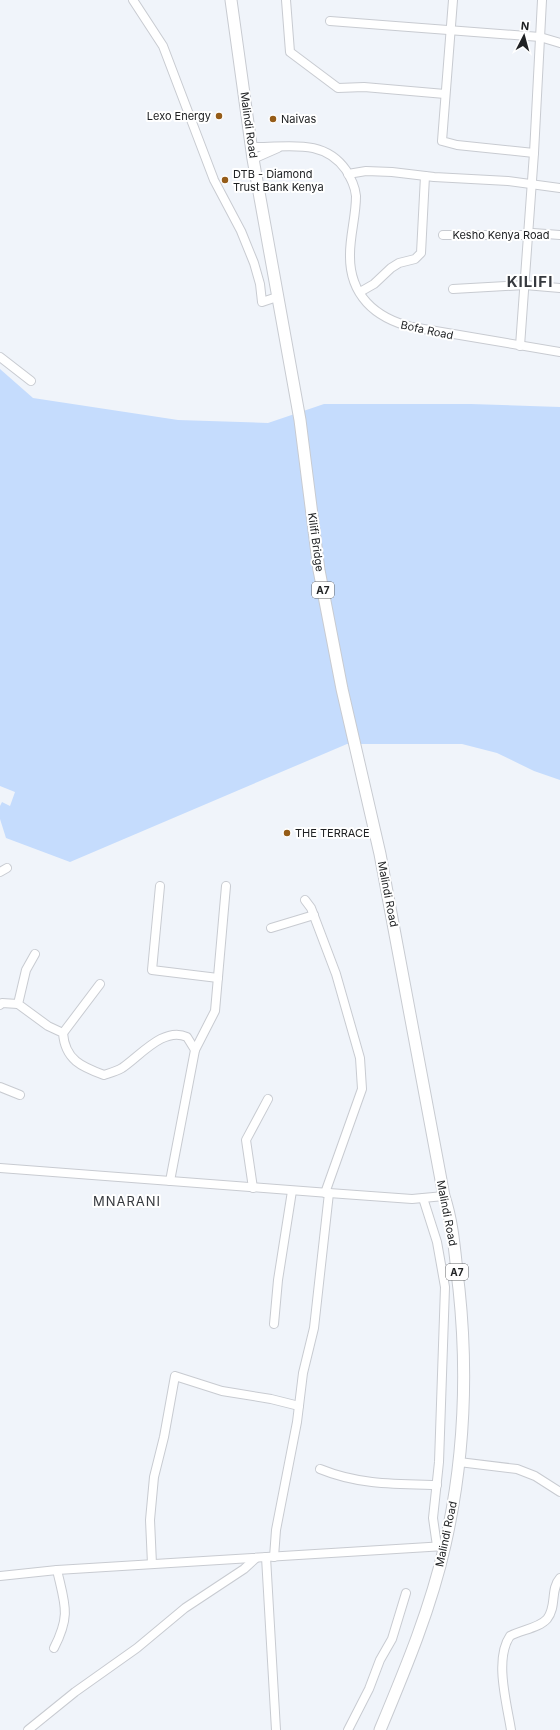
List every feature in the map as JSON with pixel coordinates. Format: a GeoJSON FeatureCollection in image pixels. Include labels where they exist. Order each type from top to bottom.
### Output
{"type":"FeatureCollection","features":[{"type":"Feature","properties":{"kind":"highway","name":"Malindi Road"},"geometry":{"type":"LineString","coordinates":[[231,0],[253,159],[290,368]]}},
{"type":"Feature","properties":{"kind":"highway","name":"Kilifi Bridge"},"geometry":{"type":"LineString","coordinates":[[290,368],[300,420],[319,570],[342,689],[370,809]]}},
{"type":"Feature","properties":{"kind":"highway","name":"Malindi Road"},"geometry":{"type":"LineString","coordinates":[[370,809],[400,953],[444,1196],[452,1232],[464,1344],[459,1462],[431,1598],[380,1730]]}},
{"type":"Feature","properties":{"kind":"street"},"geometry":{"type":"LineString","coordinates":[[133,0],[163,46],[214,180],[241,231],[254,262],[260,284],[262,302],[277,297]]}},
{"type":"Feature","properties":{"kind":"street"},"geometry":{"type":"LineString","coordinates":[[286,0],[290,52],[338,88],[364,87],[445,94]]}},
{"type":"Feature","properties":{"kind":"street"},"geometry":{"type":"LineString","coordinates":[[453,0],[441,140],[443,143],[534,153]]}},
{"type":"Feature","properties":{"kind":"street"},"geometry":{"type":"LineString","coordinates":[[520,346],[525,285],[530,183],[534,153],[542,0]]}},
{"type":"Feature","properties":{"kind":"street"},"geometry":{"type":"LineString","coordinates":[[330,21],[540,37],[560,43]]}},
{"type":"Feature","properties":{"kind":"street","name":"Bofa Road"},"geometry":{"type":"LineString","coordinates":[[252,146],[313,146],[324,151],[339,162],[355,187],[356,196],[350,263],[354,281],[367,304],[394,323],[446,334],[560,352]]}},
{"type":"Feature","properties":{"kind":"street","name":"Bofa Road"},"geometry":{"type":"LineString","coordinates":[[253,159],[282,146]]}},
{"type":"Feature","properties":{"kind":"street"},"geometry":{"type":"LineString","coordinates":[[348,174],[366,171],[379,171],[425,176],[530,183],[560,188]]}},
{"type":"Feature","properties":{"kind":"street"},"geometry":{"type":"LineString","coordinates":[[360,292],[374,284],[391,268],[399,263],[415,259],[421,253],[425,176]]}},
{"type":"Feature","properties":{"kind":"street","name":"Kesho Kenya Road"},"geometry":{"type":"LineString","coordinates":[[443,235],[528,235],[533,233],[560,235]]}},
{"type":"Feature","properties":{"kind":"street"},"geometry":{"type":"LineString","coordinates":[[453,290],[525,285],[560,288]]}},
{"type":"Feature","properties":{"kind":"street"},"geometry":{"type":"LineString","coordinates":[[0,356],[31,381]]}},
{"type":"Feature","properties":{"kind":"street"},"geometry":{"type":"LineString","coordinates":[[160,886],[152,970],[218,978]]}},
{"type":"Feature","properties":{"kind":"street"},"geometry":{"type":"LineString","coordinates":[[170,1181],[195,1050],[215,1012],[226,886]]}},
{"type":"Feature","properties":{"kind":"street"},"geometry":{"type":"LineString","coordinates":[[276,1730],[270,1557],[294,1441],[302,1373],[314,1328],[327,1193],[362,1089],[360,1058],[336,974],[314,915],[305,900]]}},
{"type":"Feature","properties":{"kind":"street"},"geometry":{"type":"LineString","coordinates":[[271,928],[314,915]]}},
{"type":"Feature","properties":{"kind":"street"},"geometry":{"type":"LineString","coordinates":[[18,1004],[26,970],[35,954]]}},
{"type":"Feature","properties":{"kind":"street"},"geometry":{"type":"LineString","coordinates":[[100,984],[63,1033],[64,1042],[77,1064],[104,1075],[121,1068],[160,1040],[174,1034],[187,1038],[195,1050]]}},
{"type":"Feature","properties":{"kind":"street"},"geometry":{"type":"LineString","coordinates":[[0,1005],[2,1003],[18,1004],[48,1026],[63,1033]]}},
{"type":"Feature","properties":{"kind":"street"},"geometry":{"type":"LineString","coordinates":[[0,1087],[20,1095]]}},
{"type":"Feature","properties":{"kind":"street"},"geometry":{"type":"LineString","coordinates":[[253,1188],[246,1140],[268,1099]]}},
{"type":"Feature","properties":{"kind":"street"},"geometry":{"type":"LineString","coordinates":[[0,1168],[292,1191],[423,1198],[444,1196]]}},
{"type":"Feature","properties":{"kind":"street"},"geometry":{"type":"LineString","coordinates":[[274,1324],[278,1280],[292,1191]]}},
{"type":"Feature","properties":{"kind":"street"},"geometry":{"type":"LineString","coordinates":[[0,1576],[57,1570],[441,1546],[433,1518],[439,1462],[445,1287],[437,1242],[423,1198]]}},
{"type":"Feature","properties":{"kind":"street"},"geometry":{"type":"LineString","coordinates":[[152,1564],[150,1520],[154,1477],[164,1437],[175,1376],[222,1391],[264,1397],[299,1406]]}},
{"type":"Feature","properties":{"kind":"street"},"geometry":{"type":"LineString","coordinates":[[459,1462],[517,1469],[535,1476],[560,1492]]}},
{"type":"Feature","properties":{"kind":"street"},"geometry":{"type":"LineString","coordinates":[[320,1469],[341,1478],[386,1484],[437,1485]]}},
{"type":"Feature","properties":{"kind":"street"},"geometry":{"type":"LineString","coordinates":[[28,1730],[75,1692],[137,1648],[185,1608],[244,1569],[256,1558]]}},
{"type":"Feature","properties":{"kind":"street"},"geometry":{"type":"LineString","coordinates":[[54,1648],[64,1630],[66,1617],[57,1570]]}},
{"type":"Feature","properties":{"kind":"street"},"geometry":{"type":"LineString","coordinates":[[511,1730],[502,1667],[504,1648],[510,1636],[535,1626],[547,1619],[552,1605],[555,1584],[560,1578]]}},
{"type":"Feature","properties":{"kind":"street"},"geometry":{"type":"LineString","coordinates":[[348,1730],[369,1688],[380,1660],[392,1639],[406,1593]]}},
{"type":"Feature","properties":{"kind":"water"},"geometry":{"type":"Polygon","coordinates":[[[0,369],[33,398],[178,420],[268,423],[324,404],[471,404],[560,407],[560,780],[534,771],[497,753],[462,744],[347,744],[70,862],[6,838],[0,819],[0,369]]]}},
{"type":"Feature","properties":{"kind":"pier"},"geometry":{"type":"Polygon","coordinates":[[[0,786],[15,792],[10,806],[2,802],[0,806],[0,786]]]}},
{"type":"Feature","properties":{"kind":"place","name":"Lexo Energy"},"geometry":{"type":"Point","coordinates":[219,116]}},
{"type":"Feature","properties":{"kind":"place","name":"Naivas"},"geometry":{"type":"Point","coordinates":[273,119]}},
{"type":"Feature","properties":{"kind":"place","name":"DTB - Diamond Trust Bank Kenya"},"geometry":{"type":"Point","coordinates":[225,180]}},
{"type":"Feature","properties":{"kind":"place","name":"THE TERRACE"},"geometry":{"type":"Point","coordinates":[287,833]}},
{"type":"Feature","properties":{"kind":"district","name":"KILIFI"},"geometry":{"type":"Point","coordinates":[530,281]}},
{"type":"Feature","properties":{"kind":"district","name":"MNARANI"},"geometry":{"type":"Point","coordinates":[127,1201]}}]}
